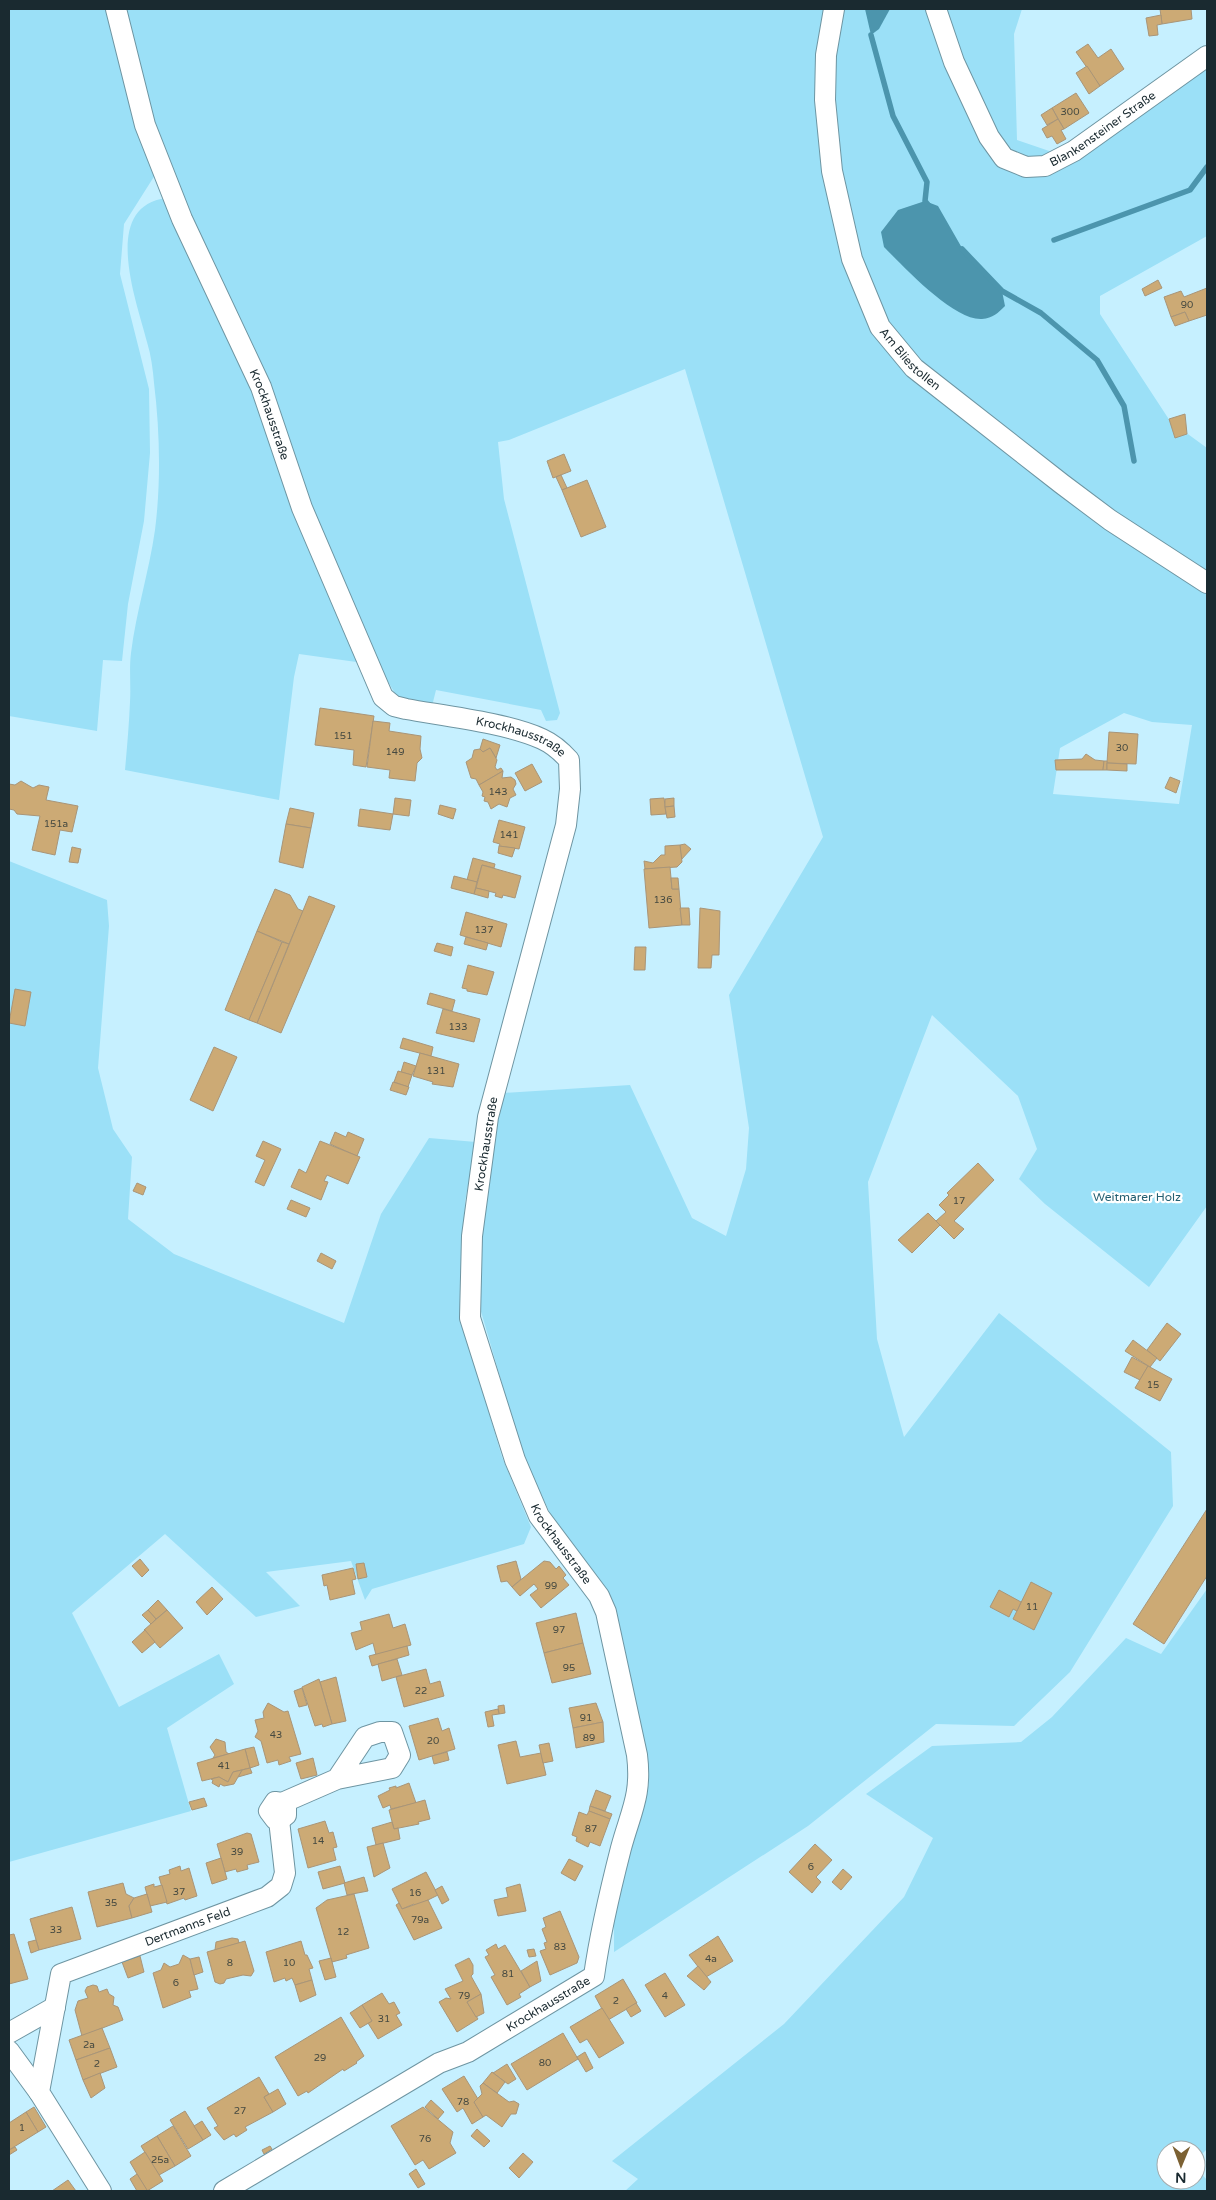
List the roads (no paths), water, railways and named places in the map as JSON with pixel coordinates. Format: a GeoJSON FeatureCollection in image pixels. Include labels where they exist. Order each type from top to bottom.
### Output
{"type":"FeatureCollection","features":[{"type":"Feature","properties":{"kind":"street","name":"Krockhausstraße"},"geometry":{"type":"LineString","coordinates":[[116,9],[145,125],[178,211],[261,387],[302,508],[383,697],[394,706],[509,729],[542,738],[558,748],[569,760],[570,789],[566,825],[488,1117],[472,1236],[470,1318],[514,1460],[539,1516],[599,1596],[606,1612],[637,1755],[640,1777],[635,1804],[601,1928],[594,1976],[468,2052],[439,2063],[224,2191]]}},
{"type":"Feature","properties":{"kind":"street","name":"Am Bliestollen"},"geometry":{"type":"LineString","coordinates":[[834,9],[826,55],[825,91],[832,171],[852,259],[880,327],[914,368],[1062,484],[1110,520],[1207,583]]}},
{"type":"Feature","properties":{"kind":"street","name":"Blankensteiner Straße"},"geometry":{"type":"LineString","coordinates":[[936,9],[954,62],[989,137],[1004,158],[1026,167],[1045,166],[1074,151],[1207,56]]}},
{"type":"Feature","properties":{"kind":"street","name":"Dertmanns Feld"},"geometry":{"type":"LineString","coordinates":[[39,2092],[61,1974],[266,1897],[281,1886],[285,1873],[280,1811],[337,1779]]}},
{"type":"Feature","properties":{"kind":"street"},"geometry":{"type":"LineString","coordinates":[[9,2034],[55,2007]]}},
{"type":"Feature","properties":{"kind":"street"},"geometry":{"type":"LineString","coordinates":[[9,2051],[39,2092],[101,2191]]}},
{"type":"Feature","properties":{"kind":"waterway"},"geometry":{"type":"LineString","coordinates":[[871,35],[893,116],[927,182],[925,201],[929,206]]}},
{"type":"Feature","properties":{"kind":"waterway"},"geometry":{"type":"LineString","coordinates":[[1054,240],[1190,190],[1207,167]]}},
{"type":"Feature","properties":{"kind":"waterway"},"geometry":{"type":"LineString","coordinates":[[962,249],[1002,291],[1041,313],[1097,360],[1124,406],[1134,461]]}},
{"type":"Feature","properties":{"kind":"park label","name":"Weitmarer Holz"},"geometry":{"type":"Point","coordinates":[1137,1197]}}]}
